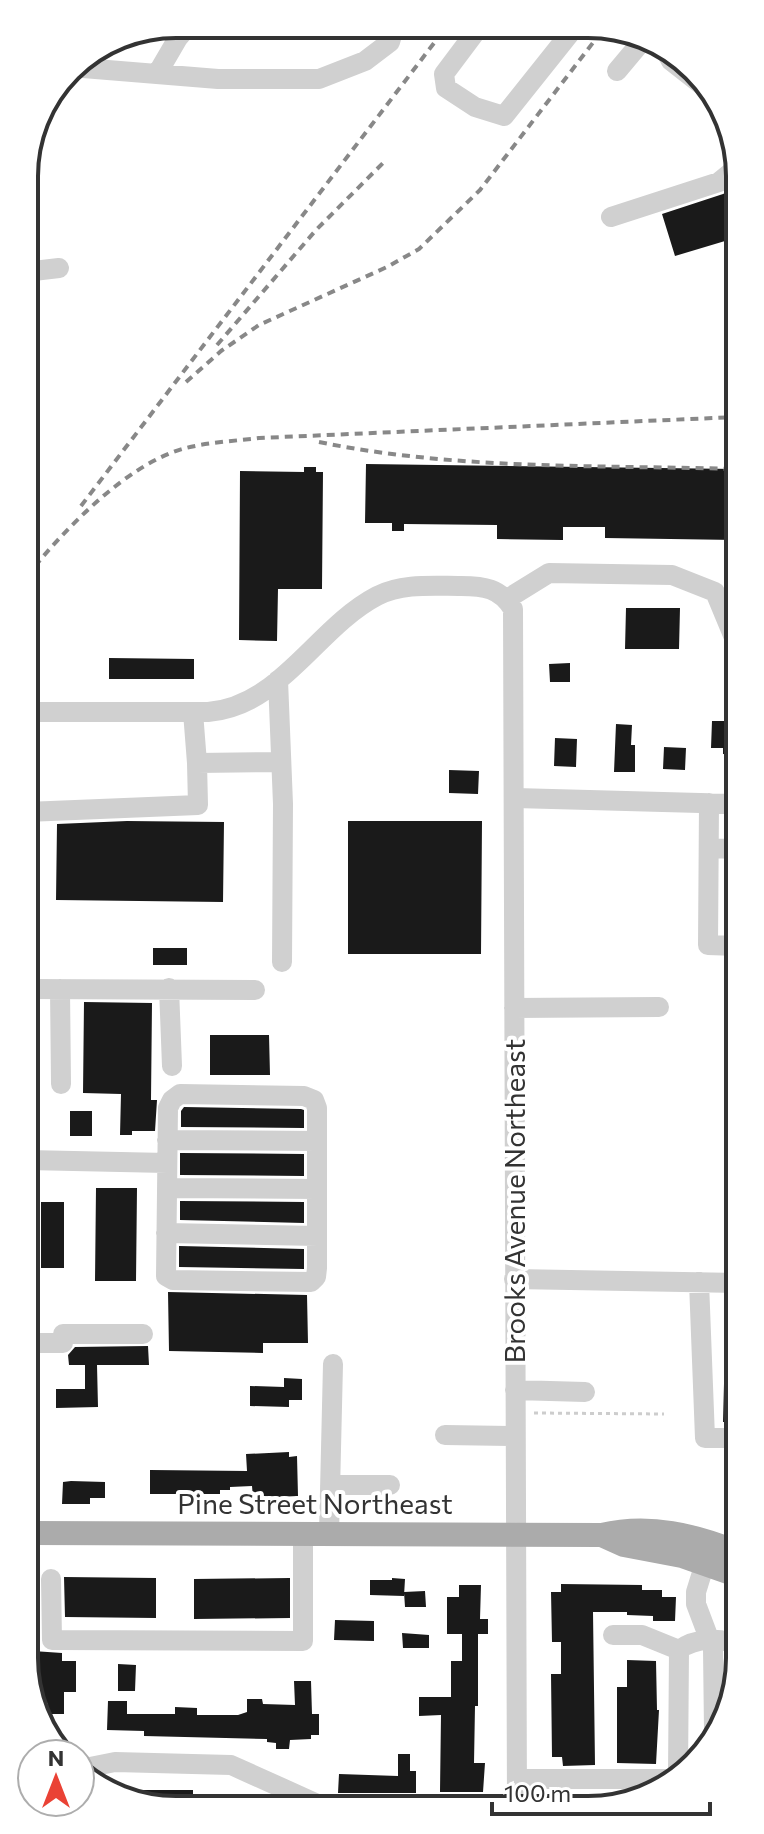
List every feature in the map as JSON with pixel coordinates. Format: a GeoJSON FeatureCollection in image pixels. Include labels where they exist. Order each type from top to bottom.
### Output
{"type":"FeatureCollection","features":[{"type":"Feature","properties":{"kind":"main road","name":"Pine Street Northeast"},"geometry":{"type":"LineString","coordinates":[[38,1533],[602,1535],[624,1530],[663,1531],[726,1548]]}},
{"type":"Feature","properties":{"kind":"main road","name":"Pine Street Northeast"},"geometry":{"type":"LineString","coordinates":[[602,1535],[624,1545],[705,1563],[726,1571]]}},
{"type":"Feature","properties":{"kind":"street"},"geometry":{"type":"LineString","coordinates":[[157,74],[178,38]]}},
{"type":"Feature","properties":{"kind":"street"},"geometry":{"type":"LineString","coordinates":[[90,69],[218,79],[319,79],[365,61],[391,38]]}},
{"type":"Feature","properties":{"kind":"street"},"geometry":{"type":"LineString","coordinates":[[471,38],[444,74],[446,88],[475,107],[504,116],[566,38]]}},
{"type":"Feature","properties":{"kind":"street"},"geometry":{"type":"LineString","coordinates":[[617,71],[637,47]]}},
{"type":"Feature","properties":{"kind":"street"},"geometry":{"type":"LineString","coordinates":[[611,217],[719,182],[726,176]]}},
{"type":"Feature","properties":{"kind":"street"},"geometry":{"type":"LineString","coordinates":[[38,270],[59,268]]}},
{"type":"Feature","properties":{"kind":"street"},"geometry":{"type":"LineString","coordinates":[[38,712],[193,712],[237,707],[253,700],[278,680],[363,605],[392,590],[415,586],[476,586],[497,591],[507,599],[549,573],[672,575],[715,592],[726,618]]}},
{"type":"Feature","properties":{"kind":"street","name":"Brooks Avenue Northeast"},"geometry":{"type":"LineString","coordinates":[[507,599],[513,609],[514,621],[517,1796]]}},
{"type":"Feature","properties":{"kind":"street"},"geometry":{"type":"LineString","coordinates":[[278,680],[282,962]]}},
{"type":"Feature","properties":{"kind":"street"},"geometry":{"type":"LineString","coordinates":[[38,812],[198,805],[193,712]]}},
{"type":"Feature","properties":{"kind":"street"},"geometry":{"type":"LineString","coordinates":[[197,763],[281,762]]}},
{"type":"Feature","properties":{"kind":"street"},"geometry":{"type":"LineString","coordinates":[[515,798],[726,804]]}},
{"type":"Feature","properties":{"kind":"street"},"geometry":{"type":"LineString","coordinates":[[709,803],[708,945],[726,946]]}},
{"type":"Feature","properties":{"kind":"street"},"geometry":{"type":"LineString","coordinates":[[709,848],[726,849]]}},
{"type":"Feature","properties":{"kind":"street"},"geometry":{"type":"LineString","coordinates":[[169,988],[172,1066]]}},
{"type":"Feature","properties":{"kind":"street"},"geometry":{"type":"LineString","coordinates":[[38,989],[255,990]]}},
{"type":"Feature","properties":{"kind":"street"},"geometry":{"type":"LineString","coordinates":[[60,989],[61,1084]]}},
{"type":"Feature","properties":{"kind":"street"},"geometry":{"type":"LineString","coordinates":[[514,1008],[659,1007]]}},
{"type":"Feature","properties":{"kind":"street"},"geometry":{"type":"LineString","coordinates":[[180,1094],[304,1096],[314,1100],[317,1141],[316,1277],[311,1282],[173,1280],[166,1276],[167,1140],[168,1108],[180,1094]]}},
{"type":"Feature","properties":{"kind":"street"},"geometry":{"type":"LineString","coordinates":[[167,1140],[317,1141]]}},
{"type":"Feature","properties":{"kind":"street"},"geometry":{"type":"LineString","coordinates":[[38,1160],[167,1163]]}},
{"type":"Feature","properties":{"kind":"street"},"geometry":{"type":"LineString","coordinates":[[167,1188],[317,1189]]}},
{"type":"Feature","properties":{"kind":"street"},"geometry":{"type":"LineString","coordinates":[[166,1233],[317,1236]]}},
{"type":"Feature","properties":{"kind":"street"},"geometry":{"type":"LineString","coordinates":[[514,1279],[726,1283]]}},
{"type":"Feature","properties":{"kind":"street"},"geometry":{"type":"LineString","coordinates":[[699,1282],[705,1438],[726,1438]]}},
{"type":"Feature","properties":{"kind":"street"},"geometry":{"type":"LineString","coordinates":[[38,1343],[63,1343],[63,1334],[143,1334]]}},
{"type":"Feature","properties":{"kind":"street"},"geometry":{"type":"LineString","coordinates":[[329,1534],[333,1364]]}},
{"type":"Feature","properties":{"kind":"street"},"geometry":{"type":"LineString","coordinates":[[515,1390],[585,1392]]}},
{"type":"Feature","properties":{"kind":"street"},"geometry":{"type":"LineString","coordinates":[[445,1435],[515,1436]]}},
{"type":"Feature","properties":{"kind":"street"},"geometry":{"type":"LineString","coordinates":[[330,1485],[390,1485]]}},
{"type":"Feature","properties":{"kind":"street"},"geometry":{"type":"LineString","coordinates":[[51,1579],[52,1640],[303,1641],[303,1534]]}},
{"type":"Feature","properties":{"kind":"street"},"geometry":{"type":"LineString","coordinates":[[705,1563],[696,1592],[696,1604],[711,1640],[713,1716]]}},
{"type":"Feature","properties":{"kind":"street"},"geometry":{"type":"LineString","coordinates":[[613,1635],[642,1635],[679,1650]]}},
{"type":"Feature","properties":{"kind":"street"},"geometry":{"type":"LineString","coordinates":[[678,1763],[679,1650],[683,1646],[711,1640],[726,1641]]}},
{"type":"Feature","properties":{"kind":"street"},"geometry":{"type":"LineString","coordinates":[[96,1766],[115,1762],[231,1765],[300,1796]]}},
{"type":"Feature","properties":{"kind":"street"},"geometry":{"type":"LineString","coordinates":[[517,1779],[654,1779]]}},
{"type":"Feature","properties":{"kind":"path"},"geometry":{"type":"LineString","coordinates":[[534,1413],[664,1414]]}},
{"type":"Feature","properties":{"kind":"building"},"geometry":{"type":"Polygon","coordinates":[[[726,192],[726,241],[675,256],[662,214],[726,192]]]}},
{"type":"Feature","properties":{"kind":"building"},"geometry":{"type":"Polygon","coordinates":[[[366,464],[726,469],[726,540],[605,538],[605,527],[563,527],[563,540],[497,539],[497,525],[404,524],[404,531],[392,531],[392,523],[365,523],[366,464]]]}},
{"type":"Feature","properties":{"kind":"building"},"geometry":{"type":"Polygon","coordinates":[[[304,467],[316,467],[316,472],[323,472],[322,589],[278,589],[277,641],[239,640],[240,471],[304,472],[304,467]]]}},
{"type":"Feature","properties":{"kind":"building"},"geometry":{"type":"Polygon","coordinates":[[[626,608],[680,608],[679,649],[625,649],[626,608]]]}},
{"type":"Feature","properties":{"kind":"building"},"geometry":{"type":"Polygon","coordinates":[[[109,658],[194,659],[194,679],[109,679],[109,658]]]}},
{"type":"Feature","properties":{"kind":"building"},"geometry":{"type":"Polygon","coordinates":[[[570,663],[570,682],[550,682],[549,664],[570,663]]]}},
{"type":"Feature","properties":{"kind":"building"},"geometry":{"type":"Polygon","coordinates":[[[712,721],[726,721],[726,754],[723,754],[723,748],[711,748],[712,721]]]}},
{"type":"Feature","properties":{"kind":"building"},"geometry":{"type":"Polygon","coordinates":[[[616,724],[632,725],[635,772],[614,772],[616,724]]]}},
{"type":"Feature","properties":{"kind":"building"},"geometry":{"type":"Polygon","coordinates":[[[555,738],[577,739],[576,767],[554,766],[555,738]]]}},
{"type":"Feature","properties":{"kind":"building"},"geometry":{"type":"Polygon","coordinates":[[[664,747],[686,748],[685,770],[663,769],[664,747]]]}},
{"type":"Feature","properties":{"kind":"building"},"geometry":{"type":"Polygon","coordinates":[[[449,770],[479,771],[478,794],[449,793],[449,770]]]}},
{"type":"Feature","properties":{"kind":"building"},"geometry":{"type":"Polygon","coordinates":[[[348,821],[482,821],[481,954],[348,954],[348,821]]]}},
{"type":"Feature","properties":{"kind":"building"},"geometry":{"type":"Polygon","coordinates":[[[224,822],[223,902],[56,900],[57,824],[224,822]]]}},
{"type":"Feature","properties":{"kind":"building"},"geometry":{"type":"Polygon","coordinates":[[[153,948],[187,948],[187,965],[153,965],[153,948]]]}},
{"type":"Feature","properties":{"kind":"building"},"geometry":{"type":"Polygon","coordinates":[[[84,1002],[152,1003],[151,1100],[157,1100],[155,1131],[132,1131],[132,1135],[120,1135],[121,1094],[83,1093],[84,1002]]]}},
{"type":"Feature","properties":{"kind":"building"},"geometry":{"type":"Polygon","coordinates":[[[210,1035],[269,1035],[270,1075],[210,1075],[210,1035]]]}},
{"type":"Feature","properties":{"kind":"building"},"geometry":{"type":"Polygon","coordinates":[[[184,1107],[301,1109],[304,1110],[304,1128],[181,1127],[184,1107]]]}},
{"type":"Feature","properties":{"kind":"building"},"geometry":{"type":"Polygon","coordinates":[[[70,1111],[92,1111],[92,1136],[70,1136],[70,1111]]]}},
{"type":"Feature","properties":{"kind":"building"},"geometry":{"type":"Polygon","coordinates":[[[180,1153],[304,1154],[304,1176],[180,1175],[180,1153]]]}},
{"type":"Feature","properties":{"kind":"building"},"geometry":{"type":"Polygon","coordinates":[[[96,1188],[137,1188],[136,1281],[95,1281],[96,1188]]]}},
{"type":"Feature","properties":{"kind":"building"},"geometry":{"type":"Polygon","coordinates":[[[180,1201],[304,1202],[304,1223],[180,1220],[180,1201]]]}},
{"type":"Feature","properties":{"kind":"building"},"geometry":{"type":"Polygon","coordinates":[[[41,1202],[64,1202],[64,1268],[41,1268],[41,1202]]]}},
{"type":"Feature","properties":{"kind":"building"},"geometry":{"type":"Polygon","coordinates":[[[179,1246],[304,1249],[304,1269],[179,1267],[179,1246]]]}},
{"type":"Feature","properties":{"kind":"building"},"geometry":{"type":"Polygon","coordinates":[[[168,1292],[307,1295],[308,1343],[263,1343],[263,1353],[169,1351],[168,1292]]]}},
{"type":"Feature","properties":{"kind":"building"},"geometry":{"type":"Polygon","coordinates":[[[726,1307],[726,1422],[723,1422],[726,1307]]]}},
{"type":"Feature","properties":{"kind":"building"},"geometry":{"type":"Polygon","coordinates":[[[148,1346],[149,1365],[97,1365],[98,1407],[56,1408],[56,1389],[85,1389],[85,1365],[69,1365],[68,1355],[75,1347],[148,1346]]]}},
{"type":"Feature","properties":{"kind":"building"},"geometry":{"type":"Polygon","coordinates":[[[284,1378],[302,1379],[302,1400],[289,1400],[289,1407],[250,1406],[250,1386],[284,1387],[284,1378]]]}},
{"type":"Feature","properties":{"kind":"building"},"geometry":{"type":"Polygon","coordinates":[[[289,1452],[289,1457],[297,1456],[298,1496],[253,1498],[252,1486],[230,1487],[230,1490],[220,1490],[220,1494],[150,1494],[150,1470],[247,1471],[246,1454],[289,1452]]]}},
{"type":"Feature","properties":{"kind":"building"},"geometry":{"type":"Polygon","coordinates":[[[63,1482],[105,1482],[105,1498],[90,1498],[90,1504],[62,1504],[63,1482]]]}},
{"type":"Feature","properties":{"kind":"building"},"geometry":{"type":"Polygon","coordinates":[[[64,1577],[156,1578],[156,1618],[65,1617],[64,1577]]]}},
{"type":"Feature","properties":{"kind":"building"},"geometry":{"type":"Polygon","coordinates":[[[290,1578],[290,1618],[194,1619],[194,1579],[290,1578]]]}},
{"type":"Feature","properties":{"kind":"building"},"geometry":{"type":"Polygon","coordinates":[[[405,1579],[404,1596],[370,1595],[370,1580],[405,1579]]]}},
{"type":"Feature","properties":{"kind":"building"},"geometry":{"type":"Polygon","coordinates":[[[561,1584],[642,1585],[642,1590],[662,1590],[662,1597],[676,1597],[675,1621],[653,1621],[653,1616],[627,1615],[627,1612],[593,1612],[595,1765],[563,1766],[562,1757],[552,1757],[551,1674],[561,1674],[561,1642],[552,1642],[551,1592],[561,1592],[561,1584]]]}},
{"type":"Feature","properties":{"kind":"building"},"geometry":{"type":"Polygon","coordinates":[[[459,1585],[481,1585],[480,1619],[488,1619],[488,1634],[478,1634],[478,1706],[475,1706],[474,1763],[485,1763],[483,1792],[440,1792],[441,1715],[419,1716],[419,1697],[451,1697],[451,1661],[462,1661],[462,1634],[447,1634],[447,1597],[459,1597],[459,1585]]]}},
{"type":"Feature","properties":{"kind":"building"},"geometry":{"type":"Polygon","coordinates":[[[425,1591],[426,1607],[405,1607],[404,1592],[425,1591]]]}},
{"type":"Feature","properties":{"kind":"building"},"geometry":{"type":"Polygon","coordinates":[[[335,1620],[374,1621],[374,1641],[334,1640],[335,1620]]]}},
{"type":"Feature","properties":{"kind":"building"},"geometry":{"type":"Polygon","coordinates":[[[402,1633],[429,1635],[429,1648],[403,1648],[402,1633]]]}},
{"type":"Feature","properties":{"kind":"building"},"geometry":{"type":"Polygon","coordinates":[[[38,1651],[62,1653],[62,1661],[76,1661],[76,1692],[64,1692],[64,1714],[50,1714],[39,1676],[38,1651]]]}},
{"type":"Feature","properties":{"kind":"building"},"geometry":{"type":"Polygon","coordinates":[[[627,1660],[656,1661],[659,1710],[656,1764],[617,1763],[617,1687],[627,1687],[627,1660]]]}},
{"type":"Feature","properties":{"kind":"building"},"geometry":{"type":"Polygon","coordinates":[[[118,1664],[136,1665],[135,1691],[118,1691],[118,1664]]]}},
{"type":"Feature","properties":{"kind":"building"},"geometry":{"type":"Polygon","coordinates":[[[294,1681],[311,1681],[312,1714],[319,1714],[319,1735],[311,1735],[311,1739],[290,1740],[289,1749],[276,1749],[276,1743],[267,1742],[267,1739],[144,1736],[144,1731],[107,1730],[108,1701],[127,1701],[127,1714],[175,1714],[175,1707],[197,1708],[197,1715],[238,1715],[247,1712],[247,1699],[262,1699],[263,1704],[295,1705],[294,1681]]]}},
{"type":"Feature","properties":{"kind":"building"},"geometry":{"type":"Polygon","coordinates":[[[398,1754],[410,1754],[410,1771],[416,1771],[416,1793],[338,1793],[339,1774],[398,1776],[398,1754]]]}},
{"type":"Feature","properties":{"kind":"building"},"geometry":{"type":"Polygon","coordinates":[[[137,1790],[193,1790],[193,1795],[201,1795],[176,1796],[137,1790]]]}},
{"type":"Feature","properties":{"kind":"railway"},"geometry":{"type":"LineString","coordinates":[[81,506],[438,38]]}},
{"type":"Feature","properties":{"kind":"railway"},"geometry":{"type":"LineString","coordinates":[[186,382],[221,351],[259,325],[387,267],[419,249],[480,190],[596,39]]}},
{"type":"Feature","properties":{"kind":"railway"},"geometry":{"type":"LineString","coordinates":[[217,345],[316,230],[386,160]]}},
{"type":"Feature","properties":{"kind":"railway"},"geometry":{"type":"LineString","coordinates":[[38,563],[77,520],[119,483],[141,468],[186,448],[259,438],[726,417]]}},
{"type":"Feature","properties":{"kind":"railway"},"geometry":{"type":"LineString","coordinates":[[319,442],[474,462],[726,469]]}}]}
